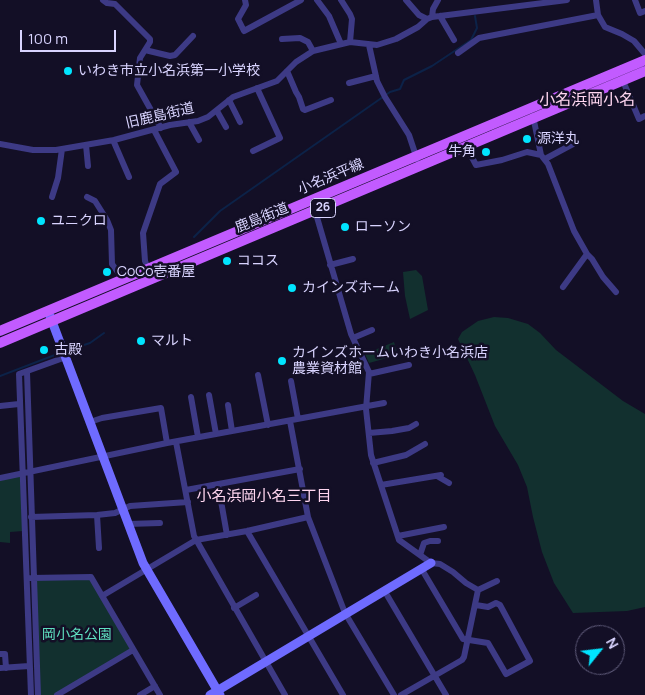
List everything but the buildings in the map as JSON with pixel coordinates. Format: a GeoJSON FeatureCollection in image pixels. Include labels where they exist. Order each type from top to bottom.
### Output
{"type":"FeatureCollection","features":[{"type":"Feature","properties":{"kind":"main road","name":"小名浜平線"},"geometry":{"type":"LineString","coordinates":[[0,331],[123,279],[150,274],[311,201],[645,60]]}},
{"type":"Feature","properties":{"kind":"main road","name":"鹿島街道"},"geometry":{"type":"LineString","coordinates":[[0,343],[53,322],[150,274],[315,211],[645,72]]}},
{"type":"Feature","properties":{"kind":"street"},"geometry":{"type":"LineString","coordinates":[[103,0],[107,4],[116,5],[149,37],[150,42],[140,58],[137,85],[176,172],[160,184],[143,233],[145,260],[150,274]]}},
{"type":"Feature","properties":{"kind":"street"},"geometry":{"type":"LineString","coordinates":[[245,0],[246,5],[238,19],[244,31],[299,0]]}},
{"type":"Feature","properties":{"kind":"street"},"geometry":{"type":"LineString","coordinates":[[317,0],[329,16],[341,44]]}},
{"type":"Feature","properties":{"kind":"street"},"geometry":{"type":"LineString","coordinates":[[341,0],[352,19],[350,42]]}},
{"type":"Feature","properties":{"kind":"street"},"geometry":{"type":"LineString","coordinates":[[406,0],[419,15],[433,17],[454,40]]}},
{"type":"Feature","properties":{"kind":"street"},"geometry":{"type":"LineString","coordinates":[[433,17],[433,9],[438,0]]}},
{"type":"Feature","properties":{"kind":"street","name":"旧鹿島街道"},"geometry":{"type":"LineString","coordinates":[[0,144],[33,150],[62,149],[113,140],[190,122],[208,117],[229,100],[277,81],[296,62],[313,51],[350,42],[377,45],[396,39],[418,28],[433,17],[567,0]]}},
{"type":"Feature","properties":{"kind":"street"},"geometry":{"type":"LineString","coordinates":[[596,0],[598,15],[605,28],[622,34],[634,42],[645,54]]}},
{"type":"Feature","properties":{"kind":"street"},"geometry":{"type":"LineString","coordinates":[[635,0],[640,13],[645,12]]}},
{"type":"Feature","properties":{"kind":"street"},"geometry":{"type":"LineString","coordinates":[[458,53],[480,38],[598,15]]}},
{"type":"Feature","properties":{"kind":"street"},"geometry":{"type":"LineString","coordinates":[[145,50],[175,56],[193,36]]}},
{"type":"Feature","properties":{"kind":"street"},"geometry":{"type":"LineString","coordinates":[[282,40],[300,38],[308,42],[313,51]]}},
{"type":"Feature","properties":{"kind":"street"},"geometry":{"type":"LineString","coordinates":[[369,45],[376,76],[384,95],[409,136],[419,168]]}},
{"type":"Feature","properties":{"kind":"street"},"geometry":{"type":"LineString","coordinates":[[287,71],[305,110],[331,100]]}},
{"type":"Feature","properties":{"kind":"street"},"geometry":{"type":"LineString","coordinates":[[349,83],[376,76]]}},
{"type":"Feature","properties":{"kind":"street"},"geometry":{"type":"LineString","coordinates":[[623,81],[639,118],[645,116]]}},
{"type":"Feature","properties":{"kind":"street"},"geometry":{"type":"LineString","coordinates":[[253,151],[280,138],[257,88]]}},
{"type":"Feature","properties":{"kind":"street"},"geometry":{"type":"LineString","coordinates":[[229,100],[240,122]]}},
{"type":"Feature","properties":{"kind":"street"},"geometry":{"type":"LineString","coordinates":[[529,109],[534,119],[543,157],[550,168],[561,202],[574,232],[603,277],[616,292]]}},
{"type":"Feature","properties":{"kind":"street"},"geometry":{"type":"LineString","coordinates":[[217,111],[226,127]]}},
{"type":"Feature","properties":{"kind":"street"},"geometry":{"type":"LineString","coordinates":[[190,122],[199,140]]}},
{"type":"Feature","properties":{"kind":"street"},"geometry":{"type":"LineString","coordinates":[[113,140],[129,176]]}},
{"type":"Feature","properties":{"kind":"street"},"geometry":{"type":"LineString","coordinates":[[466,148],[476,165],[502,160],[527,152],[543,157],[573,144]]}},
{"type":"Feature","properties":{"kind":"street"},"geometry":{"type":"LineString","coordinates":[[86,145],[88,166]]}},
{"type":"Feature","properties":{"kind":"street"},"geometry":{"type":"LineString","coordinates":[[52,197],[58,178],[62,149]]}},
{"type":"Feature","properties":{"kind":"street"},"geometry":{"type":"LineString","coordinates":[[86,197],[95,201],[107,220],[110,230],[112,264],[123,279]]}},
{"type":"Feature","properties":{"kind":"street"},"geometry":{"type":"LineString","coordinates":[[311,201],[353,338],[369,374],[367,406],[371,455],[398,536],[401,542],[431,563],[440,564],[478,590]]}},
{"type":"Feature","properties":{"kind":"street"},"geometry":{"type":"LineString","coordinates":[[563,287],[587,254]]}},
{"type":"Feature","properties":{"kind":"street"},"geometry":{"type":"LineString","coordinates":[[330,265],[353,259]]}},
{"type":"Feature","properties":{"kind":"street"},"geometry":{"type":"LineString","coordinates":[[48,311],[146,570],[216,693],[265,661],[431,563]]}},
{"type":"Feature","properties":{"kind":"street"},"geometry":{"type":"LineString","coordinates":[[353,338],[372,330]]}},
{"type":"Feature","properties":{"kind":"street"},"geometry":{"type":"LineString","coordinates":[[31,695],[29,666],[31,518],[19,404],[18,374],[24,373],[65,353]]}},
{"type":"Feature","properties":{"kind":"street"},"geometry":{"type":"LineString","coordinates":[[369,374],[409,365]]}},
{"type":"Feature","properties":{"kind":"street"},"geometry":{"type":"LineString","coordinates":[[24,373],[30,578],[38,695]]}},
{"type":"Feature","properties":{"kind":"street"},"geometry":{"type":"LineString","coordinates":[[258,374],[268,425]]}},
{"type":"Feature","properties":{"kind":"street"},"geometry":{"type":"LineString","coordinates":[[291,381],[298,419]]}},
{"type":"Feature","properties":{"kind":"street"},"geometry":{"type":"LineString","coordinates":[[209,395],[216,434]]}},
{"type":"Feature","properties":{"kind":"street"},"geometry":{"type":"LineString","coordinates":[[191,397],[198,437]]}},
{"type":"Feature","properties":{"kind":"street"},"geometry":{"type":"LineString","coordinates":[[0,478],[167,443],[384,403]]}},
{"type":"Feature","properties":{"kind":"street"},"geometry":{"type":"LineString","coordinates":[[0,406],[19,404]]}},
{"type":"Feature","properties":{"kind":"street"},"geometry":{"type":"LineString","coordinates":[[228,405],[232,431]]}},
{"type":"Feature","properties":{"kind":"street"},"geometry":{"type":"LineString","coordinates":[[90,422],[102,418],[161,408],[167,443]]}},
{"type":"Feature","properties":{"kind":"street"},"geometry":{"type":"LineString","coordinates":[[290,421],[308,517],[345,613],[394,695]]}},
{"type":"Feature","properties":{"kind":"street"},"geometry":{"type":"LineString","coordinates":[[369,433],[408,428],[416,424]]}},
{"type":"Feature","properties":{"kind":"street"},"geometry":{"type":"LineString","coordinates":[[176,442],[194,536],[286,695]]}},
{"type":"Feature","properties":{"kind":"street"},"geometry":{"type":"LineString","coordinates":[[373,463],[406,455],[424,444]]}},
{"type":"Feature","properties":{"kind":"street"},"geometry":{"type":"LineString","coordinates":[[186,490],[300,469]]}},
{"type":"Feature","properties":{"kind":"street"},"geometry":{"type":"LineString","coordinates":[[381,485],[439,475],[449,483]]}},
{"type":"Feature","properties":{"kind":"street"},"geometry":{"type":"LineString","coordinates":[[218,484],[227,535]]}},
{"type":"Feature","properties":{"kind":"street"},"geometry":{"type":"LineString","coordinates":[[31,518],[97,515],[115,513],[130,506],[188,502]]}},
{"type":"Feature","properties":{"kind":"street"},"geometry":{"type":"LineString","coordinates":[[97,515],[99,548]]}},
{"type":"Feature","properties":{"kind":"street"},"geometry":{"type":"LineString","coordinates":[[102,596],[196,540],[308,517]]}},
{"type":"Feature","properties":{"kind":"street"},"geometry":{"type":"LineString","coordinates":[[128,524],[160,523]]}},
{"type":"Feature","properties":{"kind":"street"},"geometry":{"type":"LineString","coordinates":[[398,536],[444,527]]}},
{"type":"Feature","properties":{"kind":"street"},"geometry":{"type":"LineString","coordinates":[[247,531],[343,695]]}},
{"type":"Feature","properties":{"kind":"street"},"geometry":{"type":"LineString","coordinates":[[420,555],[424,543],[438,541]]}},
{"type":"Feature","properties":{"kind":"street"},"geometry":{"type":"LineString","coordinates":[[422,568],[463,639],[488,643],[506,674],[530,661],[500,605],[496,603],[488,607],[476,605]]}},
{"type":"Feature","properties":{"kind":"street"},"geometry":{"type":"LineString","coordinates":[[30,578],[91,577],[160,695]]}},
{"type":"Feature","properties":{"kind":"street"},"geometry":{"type":"LineString","coordinates":[[478,590],[497,581]]}},
{"type":"Feature","properties":{"kind":"street"},"geometry":{"type":"LineString","coordinates":[[384,590],[446,695]]}},
{"type":"Feature","properties":{"kind":"street"},"geometry":{"type":"LineString","coordinates":[[401,695],[462,660],[478,590]]}},
{"type":"Feature","properties":{"kind":"street"},"geometry":{"type":"LineString","coordinates":[[234,608],[256,595]]}},
{"type":"Feature","properties":{"kind":"street"},"geometry":{"type":"LineString","coordinates":[[57,695],[133,650]]}},
{"type":"Feature","properties":{"kind":"street"},"geometry":{"type":"LineString","coordinates":[[0,654],[5,654],[3,668],[29,666]]}},
{"type":"Feature","properties":{"kind":"street"},"geometry":{"type":"LineString","coordinates":[[140,695],[155,686]]}},
{"type":"Feature","properties":{"kind":"green space"},"geometry":{"type":"Polygon","coordinates":[[[416,270],[422,276],[428,310],[410,319],[405,296],[403,272],[416,270]]]}},
{"type":"Feature","properties":{"kind":"green space"},"geometry":{"type":"Polygon","coordinates":[[[494,317],[508,318],[528,324],[540,333],[556,350],[623,401],[645,414],[645,607],[627,611],[573,613],[554,583],[542,552],[527,487],[518,465],[495,426],[475,375],[458,339],[462,332],[478,321],[494,317]]]}},
{"type":"Feature","properties":{"kind":"green space"},"geometry":{"type":"Polygon","coordinates":[[[394,342],[398,355],[369,363],[365,354],[394,342]]]}},
{"type":"Feature","properties":{"kind":"green space"},"geometry":{"type":"Polygon","coordinates":[[[19,476],[21,478],[23,531],[10,532],[10,543],[0,542],[0,480],[19,476]]]}},
{"type":"Feature","properties":{"kind":"green space","name":"岡小名公園"},"geometry":{"type":"Polygon","coordinates":[[[91,577],[133,650],[57,695],[38,695],[33,578],[91,577]]]}},
{"type":"Feature","properties":{"kind":"waterway"},"geometry":{"type":"LineString","coordinates":[[194,237],[220,211],[390,92],[400,89],[404,80],[432,66],[471,40],[477,28],[475,16]]}},
{"type":"Feature","properties":{"kind":"waterway"},"geometry":{"type":"LineString","coordinates":[[66,351],[90,343],[104,333]]}},
{"type":"Feature","properties":{"kind":"waterway"},"geometry":{"type":"LineString","coordinates":[[0,376],[60,353]]}},
{"type":"Feature","properties":{"kind":"place","name":"いわき市立小名浜第一小学校"},"geometry":{"type":"Point","coordinates":[68,71]}},
{"type":"Feature","properties":{"kind":"place","name":"源洋丸"},"geometry":{"type":"Point","coordinates":[527,139]}},
{"type":"Feature","properties":{"kind":"place","name":"牛角"},"geometry":{"type":"Point","coordinates":[486,152]}},
{"type":"Feature","properties":{"kind":"place","name":"ユニクロ"},"geometry":{"type":"Point","coordinates":[41,221]}},
{"type":"Feature","properties":{"kind":"place","name":"ローソン"},"geometry":{"type":"Point","coordinates":[345,227]}},
{"type":"Feature","properties":{"kind":"place","name":"ココス"},"geometry":{"type":"Point","coordinates":[227,261]}},
{"type":"Feature","properties":{"kind":"place","name":"CoCo壱番屋"},"geometry":{"type":"Point","coordinates":[107,272]}},
{"type":"Feature","properties":{"kind":"place","name":"カインズホーム"},"geometry":{"type":"Point","coordinates":[292,288]}},
{"type":"Feature","properties":{"kind":"place","name":"マルト"},"geometry":{"type":"Point","coordinates":[141,341]}},
{"type":"Feature","properties":{"kind":"place","name":"古殿"},"geometry":{"type":"Point","coordinates":[44,350]}},
{"type":"Feature","properties":{"kind":"place","name":"カインズホームいわき小名浜店 農業資材館"},"geometry":{"type":"Point","coordinates":[282,361]}},
{"type":"Feature","properties":{"kind":"district","name":"小名浜岡小名"},"geometry":{"type":"Point","coordinates":[587,101]}},
{"type":"Feature","properties":{"kind":"district","name":"小名浜岡小名三丁目"},"geometry":{"type":"Point","coordinates":[264,497]}}]}
